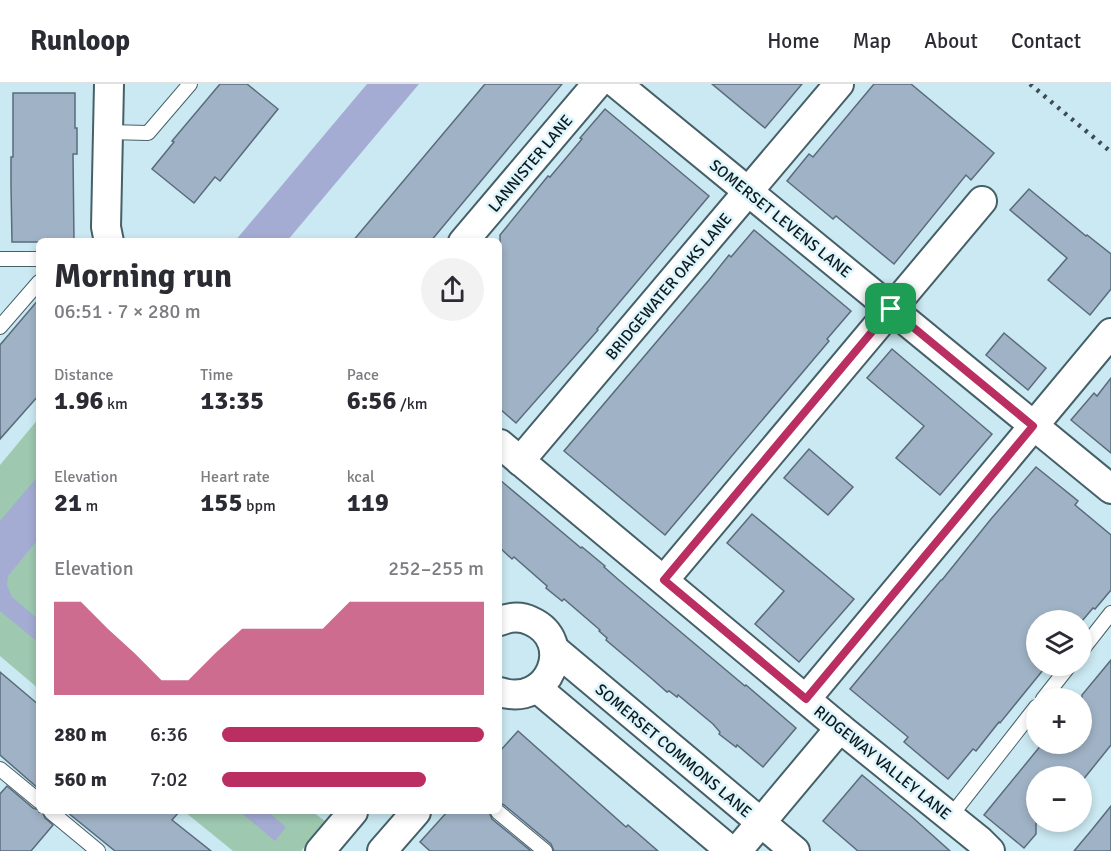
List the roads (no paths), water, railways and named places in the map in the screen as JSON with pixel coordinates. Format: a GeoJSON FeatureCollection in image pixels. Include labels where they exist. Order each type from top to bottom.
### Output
{"type":"FeatureCollection","features":[{"type":"Feature","properties":{"kind":"street"},"geometry":{"type":"LineString","coordinates":[[108,238],[106,227],[109,84]]}},
{"type":"Feature","properties":{"kind":"street","name":"LANNISTER LANE"},"geometry":{"type":"LineString","coordinates":[[467,238],[597,84]]}},
{"type":"Feature","properties":{"kind":"street","name":"SOMERSET LEVENS LANE"},"geometry":{"type":"LineString","coordinates":[[617,84],[1111,489]]}},
{"type":"Feature","properties":{"kind":"street","name":"BRIDGEWATER OAKS LANE"},"geometry":{"type":"LineString","coordinates":[[510,452],[748,192],[839,84]]}},
{"type":"Feature","properties":{"kind":"street"},"geometry":{"type":"LineString","coordinates":[[664,580],[982,201]]}},
{"type":"Feature","properties":{"kind":"street"},"geometry":{"type":"LineString","coordinates":[[806,699],[1111,333]]}},
{"type":"Feature","properties":{"kind":"street","name":"RIDGEWAY VALLEY LANE"},"geometry":{"type":"LineString","coordinates":[[510,452],[990,851]]}},
{"type":"Feature","properties":{"kind":"street","name":"SOMERSET COMMONS LANE"},"geometry":{"type":"LineString","coordinates":[[502,620],[513,617],[524,618],[543,629],[554,649],[795,851]]}},
{"type":"Feature","properties":{"kind":"street"},"geometry":{"type":"LineString","coordinates":[[554,649],[551,671],[545,681],[512,697],[731,851]]}},
{"type":"Feature","properties":{"kind":"street"},"geometry":{"type":"LineString","coordinates":[[737,851],[840,728]]}},
{"type":"Feature","properties":{"kind":"street"},"geometry":{"type":"LineString","coordinates":[[320,851],[351,814]]}},
{"type":"Feature","properties":{"kind":"street"},"geometry":{"type":"LineString","coordinates":[[382,851],[414,814]]}},
{"type":"Feature","properties":{"kind":"lane"},"geometry":{"type":"LineString","coordinates":[[108,132],[148,133],[190,84]]}},
{"type":"Feature","properties":{"kind":"lane"},"geometry":{"type":"LineString","coordinates":[[0,260],[36,260]]}},
{"type":"Feature","properties":{"kind":"lane"},"geometry":{"type":"LineString","coordinates":[[0,327],[36,285]]}},
{"type":"Feature","properties":{"kind":"lane"},"geometry":{"type":"LineString","coordinates":[[1092,637],[1111,613]]}},
{"type":"Feature","properties":{"kind":"lane"},"geometry":{"type":"LineString","coordinates":[[1052,688],[1061,676]]}},
{"type":"Feature","properties":{"kind":"lane"},"geometry":{"type":"LineString","coordinates":[[950,817],[1026,720]]}},
{"type":"Feature","properties":{"kind":"lane"},"geometry":{"type":"LineString","coordinates":[[2,774],[36,799]]}},
{"type":"Feature","properties":{"kind":"lane"},"geometry":{"type":"LineString","coordinates":[[53,814],[98,851]]}},
{"type":"Feature","properties":{"kind":"lane"},"geometry":{"type":"LineString","coordinates":[[500,814],[545,851]]}},
{"type":"Feature","properties":{"kind":"water"},"geometry":{"type":"Polygon","coordinates":[[[367,84],[419,84],[290,238],[238,238],[367,84]]]}},
{"type":"Feature","properties":{"kind":"water"},"geometry":{"type":"Polygon","coordinates":[[[36,479],[36,542],[8,576],[7,585],[12,597],[36,617],[36,641],[0,611],[0,521],[36,479]]]}},
{"type":"Feature","properties":{"kind":"water"},"geometry":{"type":"Polygon","coordinates":[[[242,814],[270,814],[286,827],[275,841],[242,814]]]}},
{"type":"Feature","properties":{"kind":"railway"},"geometry":{"type":"LineString","coordinates":[[1030,84],[1111,152]]}}]}
